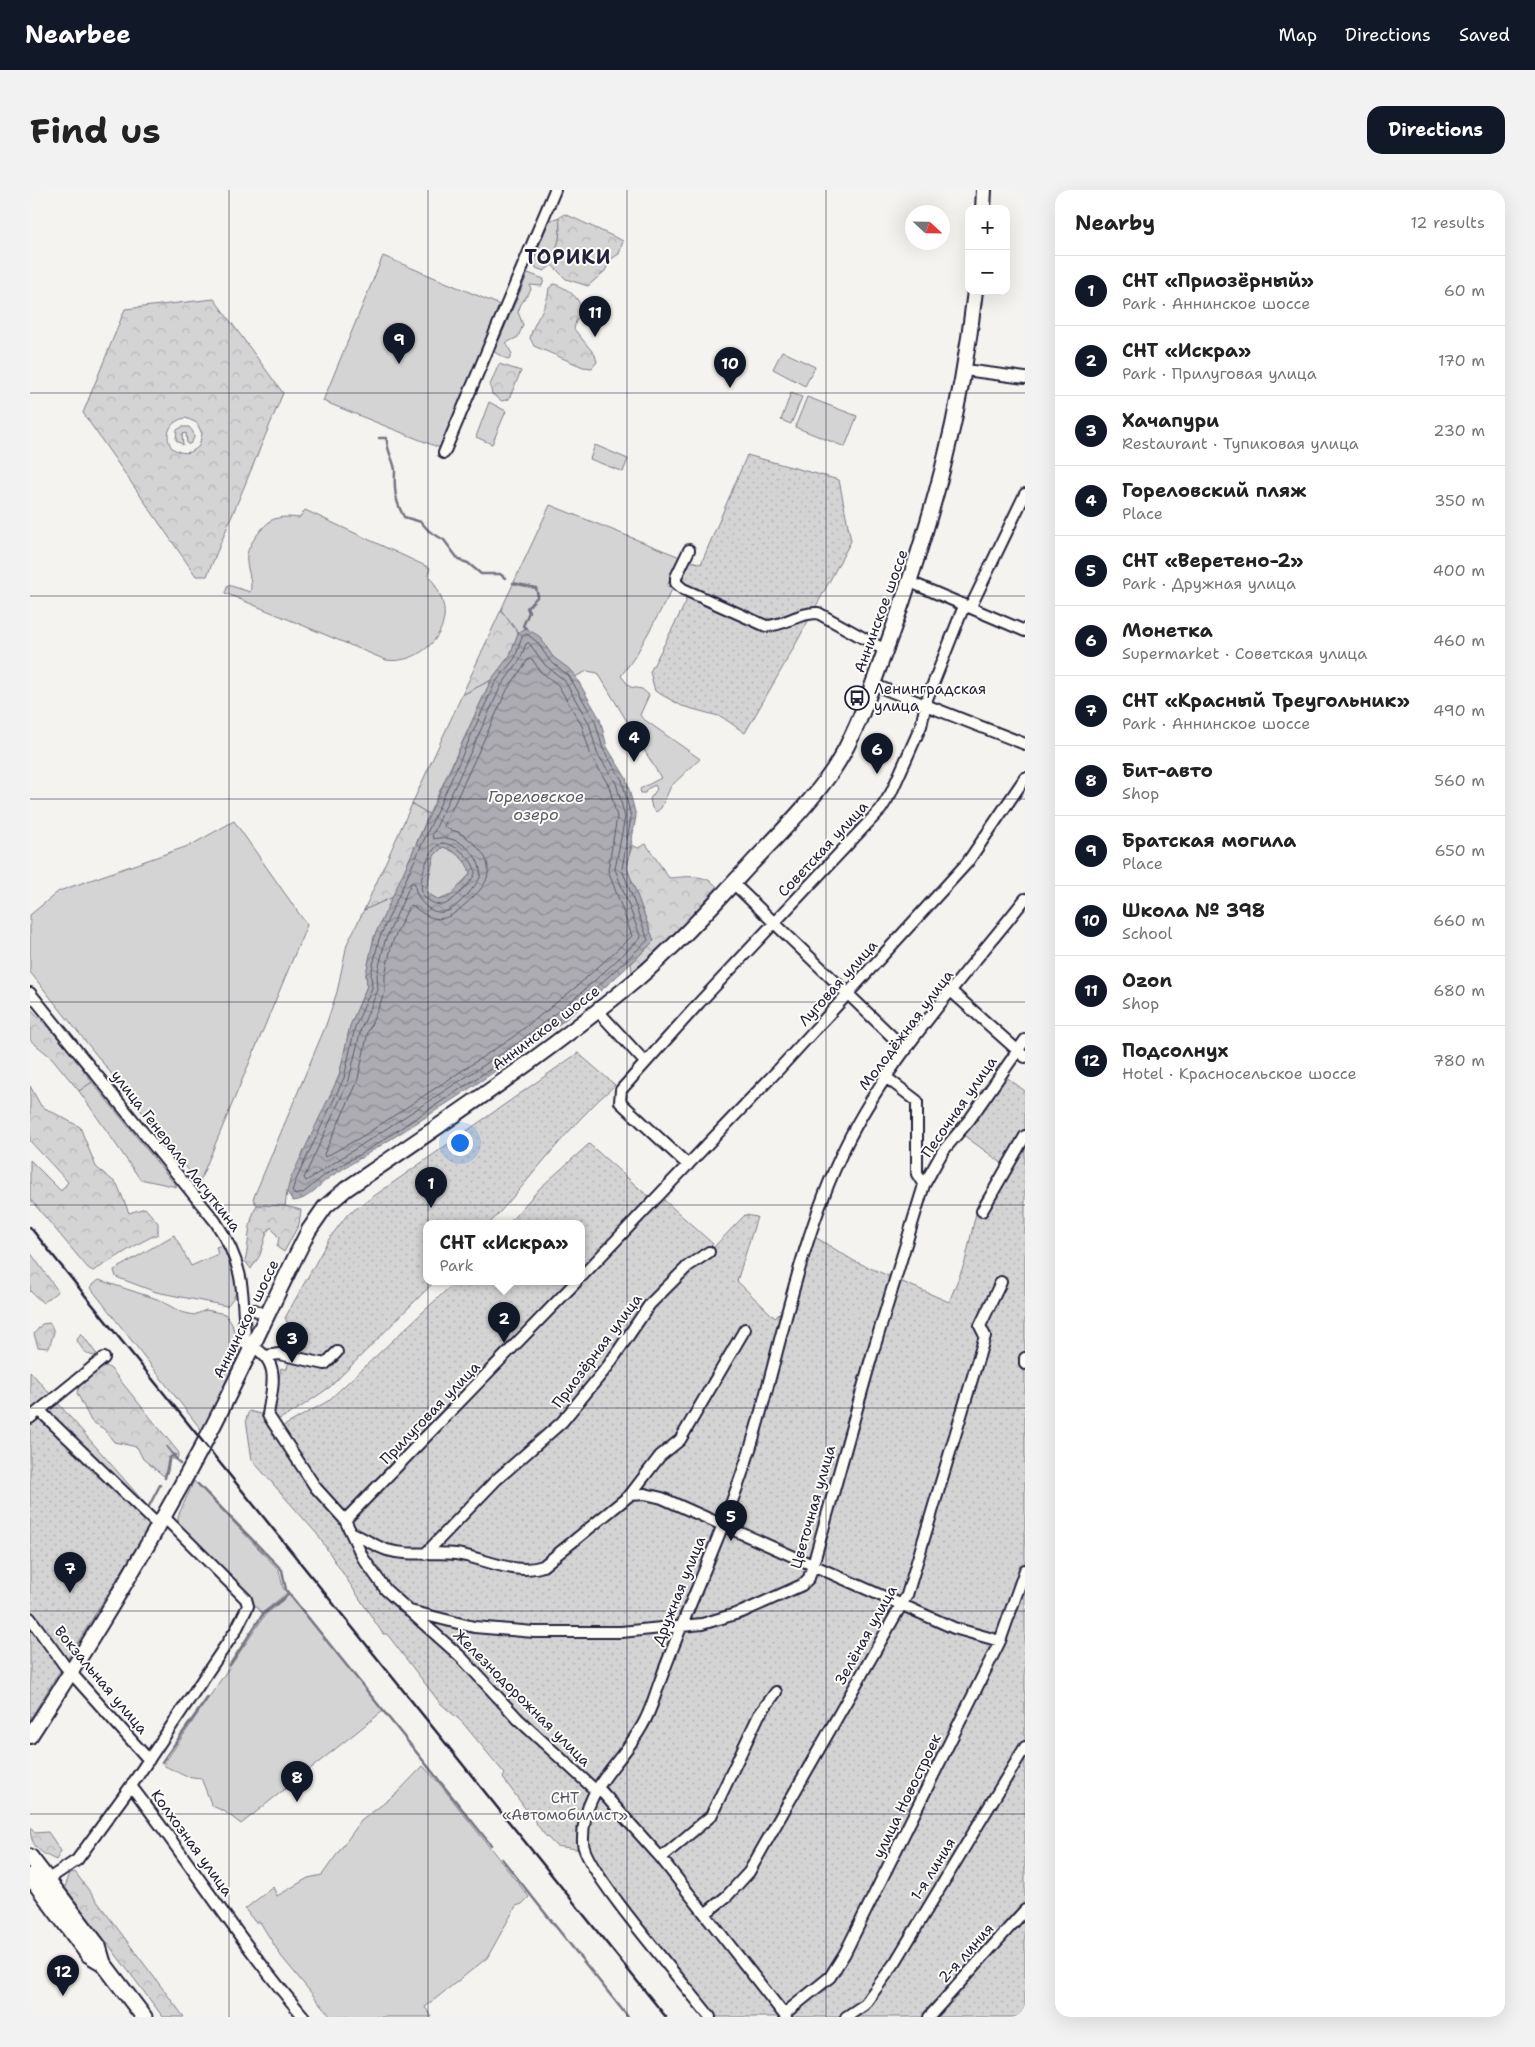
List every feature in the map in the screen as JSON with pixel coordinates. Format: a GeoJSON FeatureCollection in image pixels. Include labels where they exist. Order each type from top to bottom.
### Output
{"type":"FeatureCollection","features":[{"type":"Feature","properties":{"kind":"highway"},"geometry":{"type":"LineString","coordinates":[[30,1857],[98,1946],[103,1963],[144,2017]]}},
{"type":"Feature","properties":{"kind":"highway"},"geometry":{"type":"LineString","coordinates":[[30,1876],[88,1954],[103,1963]]}},
{"type":"Feature","properties":{"kind":"main road"},"geometry":{"type":"LineString","coordinates":[[983,205],[984,190]]}},
{"type":"Feature","properties":{"kind":"main road","name":"Аннинское шоссе"},"geometry":{"type":"LineString","coordinates":[[30,1736],[72,1672],[162,1521],[215,1422],[250,1347],[309,1230],[325,1207],[346,1189],[549,1049],[644,972],[733,884],[814,796],[834,768],[846,745],[885,650],[910,582],[944,470],[965,370],[974,295]]}},
{"type":"Feature","properties":{"kind":"street"},"geometry":{"type":"LineString","coordinates":[[444,453],[555,190]]}},
{"type":"Feature","properties":{"kind":"street"},"geometry":{"type":"LineString","coordinates":[[965,370],[1025,378]]}},
{"type":"Feature","properties":{"kind":"street","name":"Советская улица"},"geometry":{"type":"LineString","coordinates":[[688,1165],[620,1102],[621,1090],[774,923],[881,810],[891,793],[921,726],[926,704],[962,611],[973,602],[1025,494]]}},
{"type":"Feature","properties":{"kind":"street"},"geometry":{"type":"LineString","coordinates":[[690,550],[676,578],[676,583],[683,589],[766,626],[775,626],[808,612],[818,613],[885,650]]}},
{"type":"Feature","properties":{"kind":"street"},"geometry":{"type":"LineString","coordinates":[[910,582],[1025,631]]}},
{"type":"Feature","properties":{"kind":"street"},"geometry":{"type":"LineString","coordinates":[[872,684],[1025,744]]}},
{"type":"Feature","properties":{"kind":"street","name":"Луговая улица"},"geometry":{"type":"LineString","coordinates":[[585,1273],[848,994],[967,863],[1025,778]]}},
{"type":"Feature","properties":{"kind":"street"},"geometry":{"type":"LineString","coordinates":[[733,884],[906,1050]]}},
{"type":"Feature","properties":{"kind":"street","name":"Молодёжная улица"},"geometry":{"type":"LineString","coordinates":[[790,1304],[825,1192],[845,1146],[906,1050],[1025,899]]}},
{"type":"Feature","properties":{"kind":"street"},"geometry":{"type":"LineString","coordinates":[[952,992],[1021,1053]]}},
{"type":"Feature","properties":{"kind":"street","name":"улица Генерала Лагуткина"},"geometry":{"type":"LineString","coordinates":[[30,993],[215,1221],[229,1241],[239,1265],[245,1312],[245,1343],[250,1347]]}},
{"type":"Feature","properties":{"kind":"street"},"geometry":{"type":"LineString","coordinates":[[597,1010],[645,1062]]}},
{"type":"Feature","properties":{"kind":"street","name":"Песочная улица"},"geometry":{"type":"LineString","coordinates":[[894,1280],[924,1185],[943,1151],[1021,1053],[1025,1040]]}},
{"type":"Feature","properties":{"kind":"street"},"geometry":{"type":"LineString","coordinates":[[887,1078],[917,1101],[917,1174],[924,1185]]}},
{"type":"Feature","properties":{"kind":"street"},"geometry":{"type":"LineString","coordinates":[[982,1211],[1025,1136]]}},
{"type":"Feature","properties":{"kind":"street","name":"Приозёрная улица"},"geometry":{"type":"LineString","coordinates":[[425,1554],[496,1480],[562,1422],[608,1366],[650,1304],[688,1266],[709,1252]]}},
{"type":"Feature","properties":{"kind":"street","name":"Цветочная улица"},"geometry":{"type":"LineString","coordinates":[[410,1611],[474,1627],[534,1632],[621,1632],[702,1624],[749,1609],[802,1585],[809,1578],[813,1565],[814,1554],[894,1280]]}},
{"type":"Feature","properties":{"kind":"street","name":"Зелёная улица"},"geometry":{"type":"LineString","coordinates":[[705,1914],[727,1896],[749,1872],[907,1595],[985,1336],[980,1326],[1001,1282]]}},
{"type":"Feature","properties":{"kind":"street","name":"Прилуговая улица"},"geometry":{"type":"LineString","coordinates":[[345,1520],[573,1285]]}},
{"type":"Feature","properties":{"kind":"street","name":"Дружная улица"},"geometry":{"type":"LineString","coordinates":[[594,1790],[643,1725],[750,1449],[790,1304]]}},
{"type":"Feature","properties":{"kind":"street"},"geometry":{"type":"LineString","coordinates":[[245,1312],[255,1310],[266,1315]]}},
{"type":"Feature","properties":{"kind":"street"},"geometry":{"type":"LineString","coordinates":[[352,1533],[386,1549],[416,1555],[458,1555],[511,1568],[531,1570],[543,1566],[630,1495],[660,1456],[680,1440],[745,1329]]}},
{"type":"Feature","properties":{"kind":"street"},"geometry":{"type":"LineString","coordinates":[[250,1347],[266,1356],[279,1354],[324,1364],[337,1352]]}},
{"type":"Feature","properties":{"kind":"street","name":"Железнодорожная улица"},"geometry":{"type":"LineString","coordinates":[[266,1356],[273,1378],[268,1415],[316,1488],[345,1520],[363,1558],[386,1590],[461,1656],[518,1719],[594,1790],[602,1792],[661,1858],[785,2015]]}},
{"type":"Feature","properties":{"kind":"street"},"geometry":{"type":"LineString","coordinates":[[30,1418],[104,1358]]}},
{"type":"Feature","properties":{"kind":"street"},"geometry":{"type":"LineString","coordinates":[[40,1411],[162,1521]]}},
{"type":"Feature","properties":{"kind":"street"},"geometry":{"type":"LineString","coordinates":[[630,1495],[645,1494],[662,1498],[901,1605],[971,1634],[1000,1641]]}},
{"type":"Feature","properties":{"kind":"street","name":"Колхозная улица"},"geometry":{"type":"LineString","coordinates":[[162,1521],[246,1599],[248,1606],[231,1638],[131,1786],[178,1847],[275,1983],[304,2017]]}},
{"type":"Feature","properties":{"kind":"street","name":"улица Новостроек"},"geometry":{"type":"LineString","coordinates":[[785,2015],[830,1977],[845,1953],[1000,1641],[1025,1570]]}},
{"type":"Feature","properties":{"kind":"street","name":"Вокзальная улица"},"geometry":{"type":"LineString","coordinates":[[30,1618],[72,1672],[149,1760]]}},
{"type":"Feature","properties":{"kind":"street"},"geometry":{"type":"LineString","coordinates":[[661,1858],[711,1816],[759,1715],[776,1692]]}},
{"type":"Feature","properties":{"kind":"street","name":"1-я линия"},"geometry":{"type":"LineString","coordinates":[[846,2017],[864,2005],[901,1952],[1025,1747]]}},
{"type":"Feature","properties":{"kind":"street"},"geometry":{"type":"LineString","coordinates":[[47,1880],[76,1860],[131,1786]]}},
{"type":"Feature","properties":{"kind":"street"},"geometry":{"type":"LineString","coordinates":[[594,1790],[587,1813],[583,1841],[585,1854],[607,1887],[710,2017]]}},
{"type":"Feature","properties":{"kind":"street","name":"2-я линия"},"geometry":{"type":"LineString","coordinates":[[928,2017],[1025,1910]]}},
{"type":"Feature","properties":{"kind":"green space"},"geometry":{"type":"Polygon","coordinates":[[[565,214],[623,241],[619,254],[611,259],[605,271],[588,286],[566,279],[552,265],[551,258],[559,239],[559,217],[565,214]]]}},
{"type":"Feature","properties":{"kind":"green space"},"geometry":{"type":"Polygon","coordinates":[[[559,217],[560,233],[558,244],[551,258],[552,265],[544,271],[536,268],[534,259],[549,221],[559,217]]]}},
{"type":"Feature","properties":{"kind":"green space"},"geometry":{"type":"Polygon","coordinates":[[[383,256],[500,305],[440,448],[323,401],[383,256]]]}},
{"type":"Feature","properties":{"kind":"green space"},"geometry":{"type":"Polygon","coordinates":[[[528,273],[544,279],[542,286],[530,285],[531,290],[521,304],[518,312],[523,325],[518,337],[506,343],[512,354],[509,360],[494,352],[528,273]]]}},
{"type":"Feature","properties":{"kind":"green space"},"geometry":{"type":"Polygon","coordinates":[[[554,284],[569,291],[580,304],[582,314],[576,321],[574,329],[595,355],[597,362],[592,368],[583,367],[534,346],[530,338],[544,308],[549,288],[554,284]]]}},
{"type":"Feature","properties":{"kind":"green space"},"geometry":{"type":"Polygon","coordinates":[[[214,299],[283,393],[207,576],[196,576],[83,413],[125,309],[214,299]],[[186,418],[180,419],[172,425],[168,438],[172,448],[186,453],[193,451],[199,446],[202,434],[197,423],[186,418]]]}},
{"type":"Feature","properties":{"kind":"green space"},"geometry":{"type":"Polygon","coordinates":[[[782,351],[815,367],[805,386],[773,369],[782,351]]]}},
{"type":"Feature","properties":{"kind":"green space"},"geometry":{"type":"Polygon","coordinates":[[[499,364],[521,371],[509,399],[502,401],[492,394],[490,385],[499,364]]]}},
{"type":"Feature","properties":{"kind":"green space"},"geometry":{"type":"Polygon","coordinates":[[[791,393],[802,397],[791,424],[781,420],[791,393]]]}},
{"type":"Feature","properties":{"kind":"green space"},"geometry":{"type":"Polygon","coordinates":[[[807,397],[857,416],[845,447],[795,427],[807,397]]]}},
{"type":"Feature","properties":{"kind":"green space"},"geometry":{"type":"Polygon","coordinates":[[[489,402],[506,411],[492,444],[476,437],[489,402]]]}},
{"type":"Feature","properties":{"kind":"green space"},"geometry":{"type":"Polygon","coordinates":[[[182,427],[189,427],[193,432],[194,438],[190,444],[187,444],[186,433],[182,434],[183,445],[176,440],[177,430],[182,427]]]}},
{"type":"Feature","properties":{"kind":"green space"},"geometry":{"type":"Polygon","coordinates":[[[595,445],[628,459],[623,472],[590,459],[595,445]]]}},
{"type":"Feature","properties":{"kind":"green space"},"geometry":{"type":"Polygon","coordinates":[[[747,455],[839,480],[851,541],[792,651],[745,733],[722,717],[682,706],[655,691],[650,672],[686,602],[683,576],[689,560],[701,564],[747,455]]]}},
{"type":"Feature","properties":{"kind":"green space"},"geometry":{"type":"Polygon","coordinates":[[[550,505],[680,557],[667,586],[673,588],[636,655],[621,676],[630,687],[642,689],[649,695],[640,715],[642,718],[700,759],[671,786],[661,808],[656,812],[652,808],[650,799],[657,789],[655,785],[647,789],[645,793],[641,793],[640,789],[661,778],[598,673],[587,671],[575,677],[573,672],[553,657],[541,639],[526,628],[518,633],[501,610],[550,505]]]}},
{"type":"Feature","properties":{"kind":"green space"},"geometry":{"type":"Polygon","coordinates":[[[305,510],[430,568],[428,575],[435,584],[444,606],[444,618],[441,628],[431,644],[415,656],[405,659],[386,660],[225,593],[228,585],[250,592],[251,583],[247,554],[253,540],[261,530],[272,520],[278,518],[299,518],[305,510]]]}},
{"type":"Feature","properties":{"kind":"green space"},"geometry":{"type":"Polygon","coordinates":[[[501,610],[518,633],[510,655],[491,680],[462,695],[501,610]]]}},
{"type":"Feature","properties":{"kind":"green space"},"geometry":{"type":"Polygon","coordinates":[[[491,680],[429,814],[412,804],[462,695],[491,680]]]}},
{"type":"Feature","properties":{"kind":"green space"},"geometry":{"type":"Polygon","coordinates":[[[412,804],[429,814],[393,897],[364,910],[412,804]]]}},
{"type":"Feature","properties":{"kind":"green space"},"geometry":{"type":"Polygon","coordinates":[[[234,821],[307,925],[199,1183],[30,972],[30,915],[59,891],[191,845],[234,821]]]}},
{"type":"Feature","properties":{"kind":"green space"},"geometry":{"type":"Polygon","coordinates":[[[646,844],[669,878],[701,878],[717,887],[665,944],[632,972],[631,964],[654,941],[627,868],[632,845],[638,848],[646,844]]]}},
{"type":"Feature","properties":{"kind":"green space"},"geometry":{"type":"Polygon","coordinates":[[[443,847],[461,858],[467,865],[470,874],[451,895],[439,900],[427,893],[426,889],[434,856],[443,847]]]}},
{"type":"Feature","properties":{"kind":"green space"},"geometry":{"type":"Polygon","coordinates":[[[393,897],[374,937],[366,974],[367,986],[350,1026],[339,1076],[287,1192],[285,1206],[257,1205],[253,1199],[326,1025],[337,992],[347,944],[364,910],[393,897]]]}},
{"type":"Feature","properties":{"kind":"green space"},"geometry":{"type":"Polygon","coordinates":[[[30,1008],[70,1051],[92,1082],[79,1091],[52,1058],[30,1040],[30,1008]]]}},
{"type":"Feature","properties":{"kind":"green space","name":"СНТ «Автомобилист»"},"geometry":{"type":"Polygon","coordinates":[[[578,1053],[615,1085],[565,1135],[493,1220],[423,1220],[423,1285],[431,1285],[330,1387],[295,1411],[269,1424],[344,1526],[386,1590],[352,1533],[386,1549],[425,1554],[562,1422],[650,1304],[709,1252],[745,1215],[757,1217],[737,1281],[775,1318],[796,1297],[815,1237],[854,1261],[949,1302],[965,1262],[978,1204],[1003,1164],[962,1134],[1005,1076],[1025,1091],[1025,2017],[786,2017],[654,1854],[780,2017],[716,2017],[607,1880],[590,1851],[556,1846],[544,1834],[503,1778],[505,1774],[462,1722],[440,1703],[387,1634],[383,1634],[317,1534],[252,1460],[246,1419],[249,1411],[260,1414],[274,1403],[281,1368],[286,1370],[297,1341],[285,1318],[329,1239],[347,1215],[578,1053]]]}},
{"type":"Feature","properties":{"kind":"green space"},"geometry":{"type":"Polygon","coordinates":[[[92,1082],[177,1187],[140,1179],[79,1091],[92,1082]]]}},
{"type":"Feature","properties":{"kind":"green space"},"geometry":{"type":"Polygon","coordinates":[[[30,1086],[41,1106],[80,1127],[96,1167],[117,1184],[129,1213],[145,1208],[158,1223],[158,1234],[93,1271],[88,1268],[30,1199],[30,1160],[61,1191],[68,1182],[30,1141],[30,1086]]]}},
{"type":"Feature","properties":{"kind":"green space"},"geometry":{"type":"Polygon","coordinates":[[[589,1144],[649,1197],[657,1196],[664,1200],[713,1244],[658,1286],[579,1400],[494,1475],[422,1550],[388,1546],[370,1537],[339,1511],[314,1479],[282,1427],[328,1401],[452,1285],[585,1285],[585,1220],[512,1220],[540,1188],[589,1144]]]}},
{"type":"Feature","properties":{"kind":"green space"},"geometry":{"type":"Polygon","coordinates":[[[257,1205],[285,1206],[301,1210],[299,1224],[284,1252],[277,1247],[279,1238],[271,1227],[267,1232],[260,1255],[251,1269],[245,1261],[250,1226],[257,1205]]]}},
{"type":"Feature","properties":{"kind":"green space"},"geometry":{"type":"Polygon","coordinates":[[[174,1235],[191,1266],[218,1254],[216,1247],[223,1245],[236,1282],[235,1296],[227,1306],[156,1292],[116,1277],[114,1270],[174,1235]]]}},
{"type":"Feature","properties":{"kind":"green space"},"geometry":{"type":"Polygon","coordinates":[[[30,1252],[58,1291],[43,1303],[30,1291],[30,1252]]]}},
{"type":"Feature","properties":{"kind":"green space"},"geometry":{"type":"Polygon","coordinates":[[[99,1280],[157,1299],[181,1312],[194,1315],[206,1310],[225,1314],[232,1324],[239,1352],[203,1432],[90,1287],[99,1280]]]}},
{"type":"Feature","properties":{"kind":"green space"},"geometry":{"type":"Polygon","coordinates":[[[50,1323],[54,1332],[49,1348],[38,1347],[34,1334],[42,1324],[50,1323]]]}},
{"type":"Feature","properties":{"kind":"green space"},"geometry":{"type":"Polygon","coordinates":[[[81,1333],[98,1356],[85,1352],[77,1340],[81,1333]]]}},
{"type":"Feature","properties":{"kind":"green space"},"geometry":{"type":"Polygon","coordinates":[[[105,1365],[111,1369],[179,1453],[177,1459],[170,1459],[168,1472],[164,1476],[143,1459],[137,1447],[114,1442],[104,1429],[91,1421],[77,1393],[80,1384],[105,1365]]]}},
{"type":"Feature","properties":{"kind":"green space"},"geometry":{"type":"Polygon","coordinates":[[[30,1371],[156,1516],[30,1719],[30,1371]]]}},
{"type":"Feature","properties":{"kind":"green space"},"geometry":{"type":"Polygon","coordinates":[[[194,1481],[279,1570],[283,1588],[287,1593],[262,1613],[178,1523],[178,1516],[194,1481]]]}},
{"type":"Feature","properties":{"kind":"green space"},"geometry":{"type":"Polygon","coordinates":[[[289,1595],[383,1711],[241,1824],[224,1811],[212,1806],[201,1778],[185,1776],[163,1765],[265,1615],[289,1595]]]}},
{"type":"Feature","properties":{"kind":"green space"},"geometry":{"type":"Polygon","coordinates":[[[423,1766],[439,1783],[529,1897],[522,1904],[516,1906],[487,1958],[425,2007],[432,2017],[331,2017],[281,1956],[260,1922],[255,1922],[245,1909],[273,1887],[277,1896],[308,1878],[322,1875],[361,1821],[397,1793],[423,1766]]]}},
{"type":"Feature","properties":{"kind":"green space"},"geometry":{"type":"Polygon","coordinates":[[[30,1826],[35,1833],[48,1832],[61,1851],[56,1860],[40,1851],[32,1839],[30,1826]]]}},
{"type":"Feature","properties":{"kind":"green space"},"geometry":{"type":"Polygon","coordinates":[[[75,1872],[184,2017],[163,2017],[65,1887],[70,1873],[75,1872]]]}},
{"type":"Feature","properties":{"kind":"water","name":"Гореловское озеро"},"geometry":{"type":"Polygon","coordinates":[[[526,628],[539,636],[553,657],[573,672],[600,719],[607,747],[626,778],[636,816],[627,868],[654,941],[617,976],[540,1039],[458,1096],[330,1177],[309,1195],[293,1201],[287,1192],[290,1180],[339,1076],[350,1026],[367,986],[366,974],[374,937],[491,680],[510,655],[518,633],[526,628]],[[443,847],[434,856],[426,889],[427,893],[439,900],[451,895],[470,874],[464,861],[443,847]]]}},
{"type":"Feature","properties":{"kind":"waterway"},"geometry":{"type":"LineString","coordinates":[[379,438],[386,438],[387,441],[395,468],[397,500],[404,517],[421,522],[429,531],[444,540],[459,560],[468,563],[481,574],[500,574],[505,578]]}},
{"type":"Feature","properties":{"kind":"waterway"},"geometry":{"type":"LineString","coordinates":[[513,583],[536,588],[538,596],[527,608],[529,612],[523,626],[526,628]]}},
{"type":"Feature","properties":{"kind":"waterway"},"geometry":{"type":"LineString","coordinates":[[167,1447],[180,1464]]}},
{"type":"Feature","properties":{"kind":"waterway"},"geometry":{"type":"LineString","coordinates":[[165,1478],[169,1458],[175,1455]]}},
{"type":"Feature","properties":{"kind":"waterway"},"geometry":{"type":"LineString","coordinates":[[198,1484],[282,1570],[286,1590],[491,1845]]}},
{"type":"Feature","properties":{"kind":"waterway"},"geometry":{"type":"LineString","coordinates":[[148,1508],[160,1485]]}},
{"type":"Feature","properties":{"kind":"waterway"},"geometry":{"type":"LineString","coordinates":[[229,1666],[263,1614],[289,1594]]}},
{"type":"Feature","properties":{"kind":"waterway"},"geometry":{"type":"LineString","coordinates":[[162,1762],[208,1697]]}},
{"type":"Feature","properties":{"kind":"waterway"},"geometry":{"type":"LineString","coordinates":[[502,1859],[628,2017]]}},
{"type":"Feature","properties":{"kind":"railway"},"geometry":{"type":"LineString","coordinates":[[30,1227],[666,2017]]}},
{"type":"Feature","properties":{"kind":"place","name":"Ozon"},"geometry":{"type":"Point","coordinates":[595,337]}},
{"type":"Feature","properties":{"kind":"place","name":"Братская могила"},"geometry":{"type":"Point","coordinates":[399,364]}},
{"type":"Feature","properties":{"kind":"place","name":"Школа № 398"},"geometry":{"type":"Point","coordinates":[730,388]}},
{"type":"Feature","properties":{"kind":"place","name":"Ленинградская улица"},"geometry":{"type":"Point","coordinates":[857,698]}},
{"type":"Feature","properties":{"kind":"place","name":"Гореловский пляж"},"geometry":{"type":"Point","coordinates":[634,762]}},
{"type":"Feature","properties":{"kind":"place","name":"Монетка"},"geometry":{"type":"Point","coordinates":[877,774]}},
{"type":"Feature","properties":{"kind":"place","name":"СНТ «Приозёрный»"},"geometry":{"type":"Point","coordinates":[431,1208]}},
{"type":"Feature","properties":{"kind":"place","name":"СНТ «Искра»"},"geometry":{"type":"Point","coordinates":[504,1343]}},
{"type":"Feature","properties":{"kind":"place","name":"Хачапури"},"geometry":{"type":"Point","coordinates":[292,1363]}},
{"type":"Feature","properties":{"kind":"place","name":"СНТ «Веретено-2»"},"geometry":{"type":"Point","coordinates":[731,1541]}},
{"type":"Feature","properties":{"kind":"place","name":"СНТ «Красный Треугольник»"},"geometry":{"type":"Point","coordinates":[70,1593]}},
{"type":"Feature","properties":{"kind":"place","name":"Бит-авто"},"geometry":{"type":"Point","coordinates":[297,1802]}},
{"type":"Feature","properties":{"kind":"place","name":"Подсолнух"},"geometry":{"type":"Point","coordinates":[63,1996]}},
{"type":"Feature","properties":{"kind":"district","name":"ТОРИКИ"},"geometry":{"type":"Point","coordinates":[568,257]}}]}
